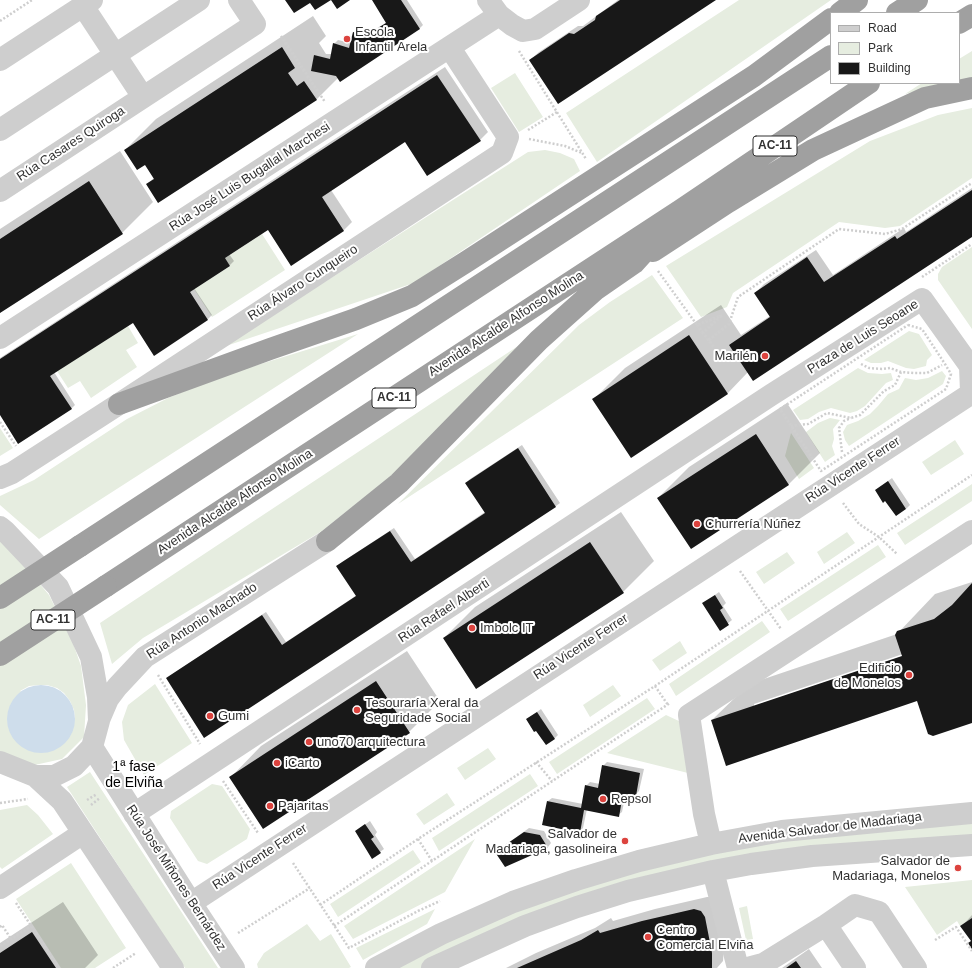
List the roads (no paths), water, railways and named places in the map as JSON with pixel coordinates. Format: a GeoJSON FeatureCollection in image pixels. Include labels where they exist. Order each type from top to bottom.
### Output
{"type":"FeatureCollection","features":[{"type":"Feature","properties":{"kind":"highway"},"geometry":{"type":"LineString","coordinates":[[841,12],[857,0]]}},
{"type":"Feature","properties":{"kind":"highway"},"geometry":{"type":"LineString","coordinates":[[899,12],[917,0]]}},
{"type":"Feature","properties":{"kind":"highway"},"geometry":{"type":"LineString","coordinates":[[960,22],[972,15]]}},
{"type":"Feature","properties":{"kind":"highway"},"geometry":{"type":"LineString","coordinates":[[119,404],[356,319],[412,296],[754,76],[830,20]]}},
{"type":"Feature","properties":{"kind":"highway"},"geometry":{"type":"LineString","coordinates":[[0,598],[830,57]]}},
{"type":"Feature","properties":{"kind":"highway","name":"Avenida Alcalde Alfonso Molina"},"geometry":{"type":"LineString","coordinates":[[0,655],[681,210],[868,84]]}},
{"type":"Feature","properties":{"kind":"highway"},"geometry":{"type":"LineString","coordinates":[[327,541],[399,483],[539,340],[595,290],[728,202],[813,150],[925,98],[972,88]]}},
{"type":"Feature","properties":{"kind":"highway"},"geometry":{"type":"LineString","coordinates":[[569,196],[654,172],[678,125]]}},
{"type":"Feature","properties":{"kind":"highway"},"geometry":{"type":"LineString","coordinates":[[634,264],[681,210],[728,202]]}},
{"type":"Feature","properties":{"kind":"street"},"geometry":{"type":"LineString","coordinates":[[0,130],[199,0]]}},
{"type":"Feature","properties":{"kind":"street","name":"Rúa Casares Quiroga"},"geometry":{"type":"LineString","coordinates":[[0,191],[255,24],[239,0]]}},
{"type":"Feature","properties":{"kind":"street"},"geometry":{"type":"LineString","coordinates":[[494,8],[512,25],[523,31],[534,29],[579,0]]}},
{"type":"Feature","properties":{"kind":"street"},"geometry":{"type":"LineString","coordinates":[[1,59],[87,3],[115,55],[143,97]]}},
{"type":"Feature","properties":{"kind":"street","name":"Rúa José Luis Bugallal Marchesi"},"geometry":{"type":"LineString","coordinates":[[0,338],[450,48],[494,8]]}},
{"type":"Feature","properties":{"kind":"street","name":"Rúa Álvaro Cunqueiro"},"geometry":{"type":"LineString","coordinates":[[0,478],[12,473],[119,404],[502,153],[508,137],[450,48]]}},
{"type":"Feature","properties":{"kind":"street","name":"Praza de Luis Seoane"},"geometry":{"type":"LineString","coordinates":[[753,408],[922,299],[970,366],[972,392]]}},
{"type":"Feature","properties":{"kind":"street","name":"Rúa Vicente Ferrer"},"geometry":{"type":"LineString","coordinates":[[191,903],[972,392]]}},
{"type":"Feature","properties":{"kind":"street","name":"Rúa Rafael Alberti"},"geometry":{"type":"LineString","coordinates":[[134,814],[753,408]]}},
{"type":"Feature","properties":{"kind":"street"},"geometry":{"type":"LineString","coordinates":[[0,527],[58,587],[91,657],[98,698],[99,721],[92,747],[74,766],[54,776],[28,774],[0,778]]}},
{"type":"Feature","properties":{"kind":"street"},"geometry":{"type":"LineString","coordinates":[[711,844],[704,814],[689,715],[972,531]]}},
{"type":"Feature","properties":{"kind":"street","name":"Rúa Antonio Machado"},"geometry":{"type":"LineString","coordinates":[[99,721],[108,699],[145,657],[327,541]]}},
{"type":"Feature","properties":{"kind":"street","name":"Rúa José Miñones Bernárdez"},"geometry":{"type":"LineString","coordinates":[[92,747],[110,789],[134,814],[234,968]]}},
{"type":"Feature","properties":{"kind":"street"},"geometry":{"type":"LineString","coordinates":[[0,762],[28,774],[62,801],[79,809],[83,833],[173,968]]}},
{"type":"Feature","properties":{"kind":"street","name":"Avenida Salvador de Madariaga"},"geometry":{"type":"LineString","coordinates":[[376,968],[441,934],[513,902],[639,861],[711,844],[782,831],[972,813]]}},
{"type":"Feature","properties":{"kind":"street"},"geometry":{"type":"LineString","coordinates":[[7,893],[83,833]]}},
{"type":"Feature","properties":{"kind":"street","name":"Avenida Salvador de Madariaga"},"geometry":{"type":"LineString","coordinates":[[432,968],[525,926],[576,907],[628,891],[713,871],[751,864],[812,856],[972,845]]}},
{"type":"Feature","properties":{"kind":"street"},"geometry":{"type":"LineString","coordinates":[[713,871],[738,968]]}},
{"type":"Feature","properties":{"kind":"street"},"geometry":{"type":"LineString","coordinates":[[748,968],[763,964],[855,905],[879,912],[916,968]]}},
{"type":"Feature","properties":{"kind":"street"},"geometry":{"type":"LineString","coordinates":[[826,925],[855,968]]}},
{"type":"Feature","properties":{"kind":"water"},"geometry":{"type":"Polygon","coordinates":[[[41,685],[54,688],[65,695],[72,706],[75,719],[72,732],[65,743],[54,750],[41,753],[28,750],[17,743],[10,732],[7,719],[10,706],[17,695],[28,688],[41,685]]]}},
{"type":"Feature","properties":{"kind":"place","name":"Escola Infantil Arela"},"geometry":{"type":"Point","coordinates":[347,39]}},
{"type":"Feature","properties":{"kind":"place","name":"Marilén"},"geometry":{"type":"Point","coordinates":[765,356]}},
{"type":"Feature","properties":{"kind":"place","name":"Churrería Núñez"},"geometry":{"type":"Point","coordinates":[697,524]}},
{"type":"Feature","properties":{"kind":"place","name":"Imbolc IT"},"geometry":{"type":"Point","coordinates":[472,628]}},
{"type":"Feature","properties":{"kind":"place","name":"Edificio de Monelos"},"geometry":{"type":"Point","coordinates":[909,675]}},
{"type":"Feature","properties":{"kind":"place","name":"Tesouraría Xeral da Seguridade Social"},"geometry":{"type":"Point","coordinates":[357,710]}},
{"type":"Feature","properties":{"kind":"place","name":"Gumi"},"geometry":{"type":"Point","coordinates":[210,716]}},
{"type":"Feature","properties":{"kind":"place","name":"uno70 arquitectura"},"geometry":{"type":"Point","coordinates":[309,742]}},
{"type":"Feature","properties":{"kind":"place","name":"iCarto"},"geometry":{"type":"Point","coordinates":[277,763]}},
{"type":"Feature","properties":{"kind":"place","name":"Repsol"},"geometry":{"type":"Point","coordinates":[603,799]}},
{"type":"Feature","properties":{"kind":"place","name":"Pajaritas"},"geometry":{"type":"Point","coordinates":[270,806]}},
{"type":"Feature","properties":{"kind":"place","name":"Salvador de Madariaga, gasolineira"},"geometry":{"type":"Point","coordinates":[625,841]}},
{"type":"Feature","properties":{"kind":"place","name":"Salvador de Madariaga, Monelos"},"geometry":{"type":"Point","coordinates":[958,868]}},
{"type":"Feature","properties":{"kind":"place","name":"Centro Comercial Elviña"},"geometry":{"type":"Point","coordinates":[648,937]}},
{"type":"Feature","properties":{"kind":"district","name":"1ª fase de Elviña"},"geometry":{"type":"Point","coordinates":[134,776]}}]}
